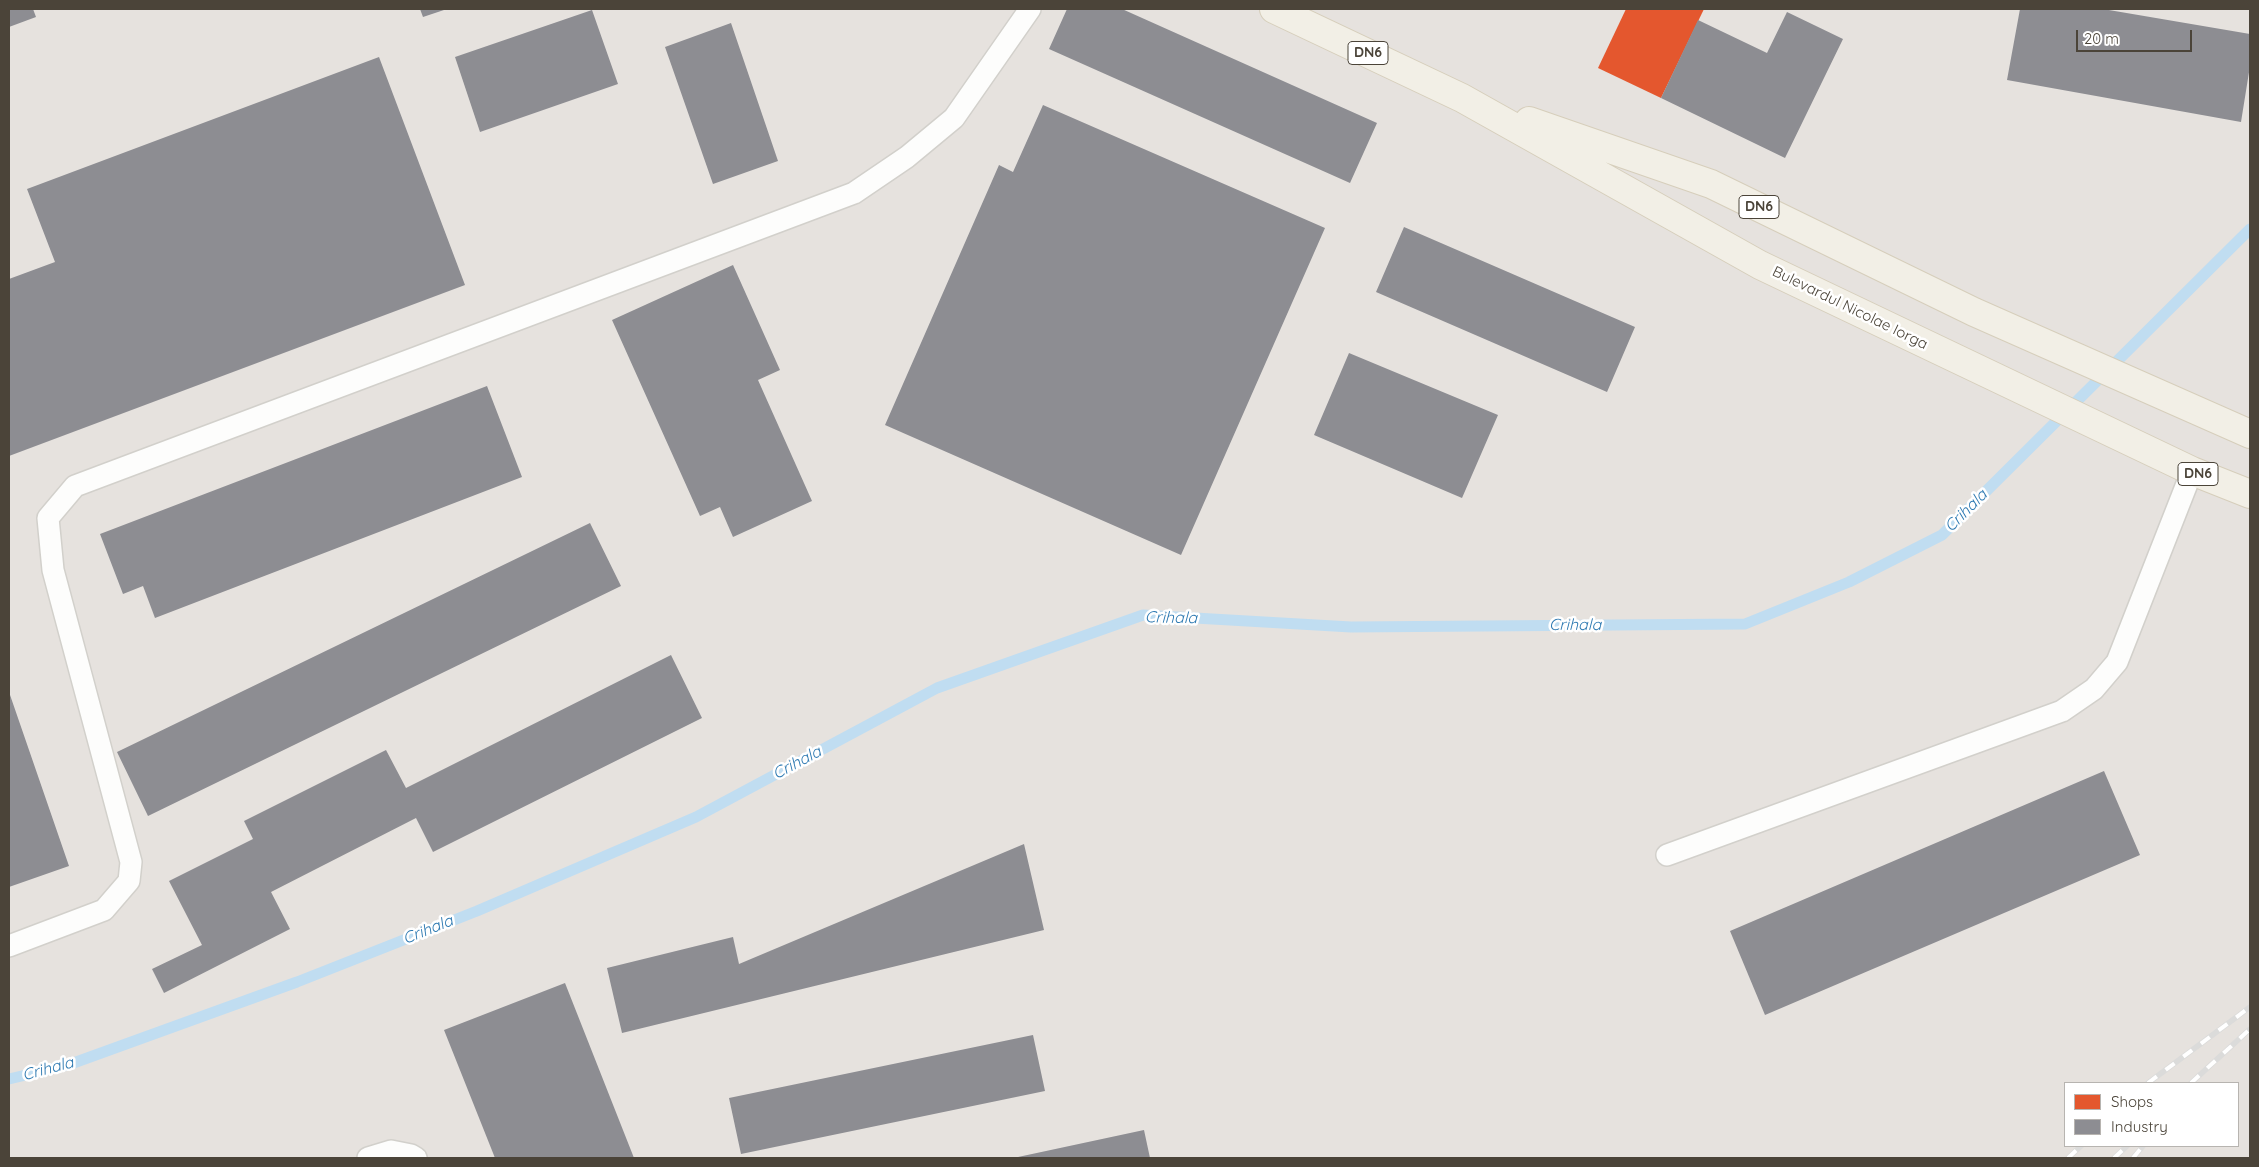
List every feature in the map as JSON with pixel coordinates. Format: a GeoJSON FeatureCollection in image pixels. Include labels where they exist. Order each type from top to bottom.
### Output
{"type":"FeatureCollection","features":[{"type":"Feature","properties":{"kind":"main road","name":"Bulevardul Nicolae Iorga"},"geometry":{"type":"LineString","coordinates":[[1274,9],[1462,98],[1760,265],[2192,472],[2250,494]]}},
{"type":"Feature","properties":{"kind":"main road","name":"Bulevardul Nicolae Iorga"},"geometry":{"type":"LineString","coordinates":[[1462,98],[1711,184],[1974,312],[2250,434]]}},
{"type":"Feature","properties":{"kind":"lane"},"geometry":{"type":"LineString","coordinates":[[9,946],[104,910],[130,881],[131,862],[54,570],[48,518],[75,486],[854,193],[907,157],[954,118],[1030,9]]}},
{"type":"Feature","properties":{"kind":"lane"},"geometry":{"type":"LineString","coordinates":[[1667,855],[2062,711],[2094,689],[2117,662],[2192,472]]}},
{"type":"Feature","properties":{"kind":"lane"},"geometry":{"type":"LineString","coordinates":[[368,1158],[391,1151],[411,1155],[416,1158]]}},
{"type":"Feature","properties":{"kind":"shaded area"},"geometry":{"type":"Polygon","coordinates":[[[9,9],[2250,9],[2250,1158],[9,1158],[9,9]]]}},
{"type":"Feature","properties":{"kind":"building: Shops"},"geometry":{"type":"Polygon","coordinates":[[[1626,9],[1704,9],[1661,98],[1598,68],[1626,9]]]}},
{"type":"Feature","properties":{"kind":"building: Industry"},"geometry":{"type":"Polygon","coordinates":[[[9,9],[33,9],[36,17],[9,27],[9,9]]]}},
{"type":"Feature","properties":{"kind":"building: Industry"},"geometry":{"type":"Polygon","coordinates":[[[420,9],[447,9],[423,17],[420,9]]]}},
{"type":"Feature","properties":{"kind":"building: Industry"},"geometry":{"type":"Polygon","coordinates":[[[1067,9],[1122,9],[1377,123],[1350,183],[1049,49],[1067,9]]]}},
{"type":"Feature","properties":{"kind":"building: Industry"},"geometry":{"type":"Polygon","coordinates":[[[2020,9],[2103,9],[2250,34],[2250,66],[2241,122],[2007,80],[2020,9]]]}},
{"type":"Feature","properties":{"kind":"building: Industry"},"geometry":{"type":"Polygon","coordinates":[[[592,10],[618,84],[480,132],[455,57],[592,10]]]}},
{"type":"Feature","properties":{"kind":"building: Industry"},"geometry":{"type":"Polygon","coordinates":[[[1787,12],[1843,39],[1785,158],[1661,98],[1698,20],[1767,53],[1787,12]]]}},
{"type":"Feature","properties":{"kind":"building: Industry"},"geometry":{"type":"Polygon","coordinates":[[[731,23],[778,161],[713,184],[665,47],[731,23]]]}},
{"type":"Feature","properties":{"kind":"building: Industry"},"geometry":{"type":"Polygon","coordinates":[[[379,57],[465,285],[9,456],[9,279],[55,262],[27,189],[379,57]]]}},
{"type":"Feature","properties":{"kind":"building: Industry"},"geometry":{"type":"Polygon","coordinates":[[[1043,105],[1325,228],[1181,555],[885,425],[999,165],[1013,172],[1043,105]]]}},
{"type":"Feature","properties":{"kind":"building: Industry"},"geometry":{"type":"Polygon","coordinates":[[[1404,227],[1635,327],[1607,392],[1376,292],[1404,227]]]}},
{"type":"Feature","properties":{"kind":"building: Industry"},"geometry":{"type":"Polygon","coordinates":[[[733,265],[780,370],[758,380],[812,501],[733,537],[720,507],[700,516],[612,320],[733,265]]]}},
{"type":"Feature","properties":{"kind":"building: Industry"},"geometry":{"type":"Polygon","coordinates":[[[1349,353],[1498,415],[1462,498],[1314,435],[1349,353]]]}},
{"type":"Feature","properties":{"kind":"building: Industry"},"geometry":{"type":"Polygon","coordinates":[[[487,386],[522,477],[155,618],[143,586],[123,594],[100,534],[487,386]]]}},
{"type":"Feature","properties":{"kind":"building: Industry"},"geometry":{"type":"Polygon","coordinates":[[[590,523],[621,586],[148,816],[117,752],[590,523]]]}},
{"type":"Feature","properties":{"kind":"building: Industry"},"geometry":{"type":"Polygon","coordinates":[[[671,655],[702,718],[433,852],[416,818],[271,892],[290,929],[164,993],[152,969],[202,945],[169,881],[253,839],[244,821],[386,750],[406,788],[671,655]]]}},
{"type":"Feature","properties":{"kind":"building: Industry"},"geometry":{"type":"Polygon","coordinates":[[[9,692],[69,866],[9,887],[9,692]]]}},
{"type":"Feature","properties":{"kind":"building: Industry"},"geometry":{"type":"Polygon","coordinates":[[[2104,771],[2140,855],[1765,1015],[1730,931],[2104,771]]]}},
{"type":"Feature","properties":{"kind":"building: Industry"},"geometry":{"type":"Polygon","coordinates":[[[1024,844],[1044,930],[622,1033],[607,968],[733,937],[739,964],[1024,844]]]}},
{"type":"Feature","properties":{"kind":"building: Industry"},"geometry":{"type":"Polygon","coordinates":[[[565,983],[634,1158],[495,1158],[444,1030],[565,983]]]}},
{"type":"Feature","properties":{"kind":"building: Industry"},"geometry":{"type":"Polygon","coordinates":[[[1033,1035],[1045,1091],[741,1154],[729,1098],[1033,1035]]]}},
{"type":"Feature","properties":{"kind":"building: Industry"},"geometry":{"type":"Polygon","coordinates":[[[1144,1130],[1150,1158],[1018,1158],[1018,1157],[1144,1130]]]}},
{"type":"Feature","properties":{"kind":"waterway","name":"Crihala"},"geometry":{"type":"LineString","coordinates":[[9,1079],[68,1065],[297,982],[477,911],[696,817],[937,688],[1143,615],[1351,627],[1745,624],[1849,582],[1942,535],[2250,229]]}},
{"type":"Feature","properties":{"kind":"railway"},"geometry":{"type":"LineString","coordinates":[[2149,1082],[2250,1007]]}},
{"type":"Feature","properties":{"kind":"railway"},"geometry":{"type":"LineString","coordinates":[[2192,1082],[2250,1029]]}},
{"type":"Feature","properties":{"kind":"railway"},"geometry":{"type":"LineString","coordinates":[[2068,1158],[2080,1147]]}},
{"type":"Feature","properties":{"kind":"railway"},"geometry":{"type":"LineString","coordinates":[[2114,1158],[2126,1147]]}},
{"type":"Feature","properties":{"kind":"railway"},"geometry":{"type":"LineString","coordinates":[[2133,1158],[2142,1147]]}}]}
